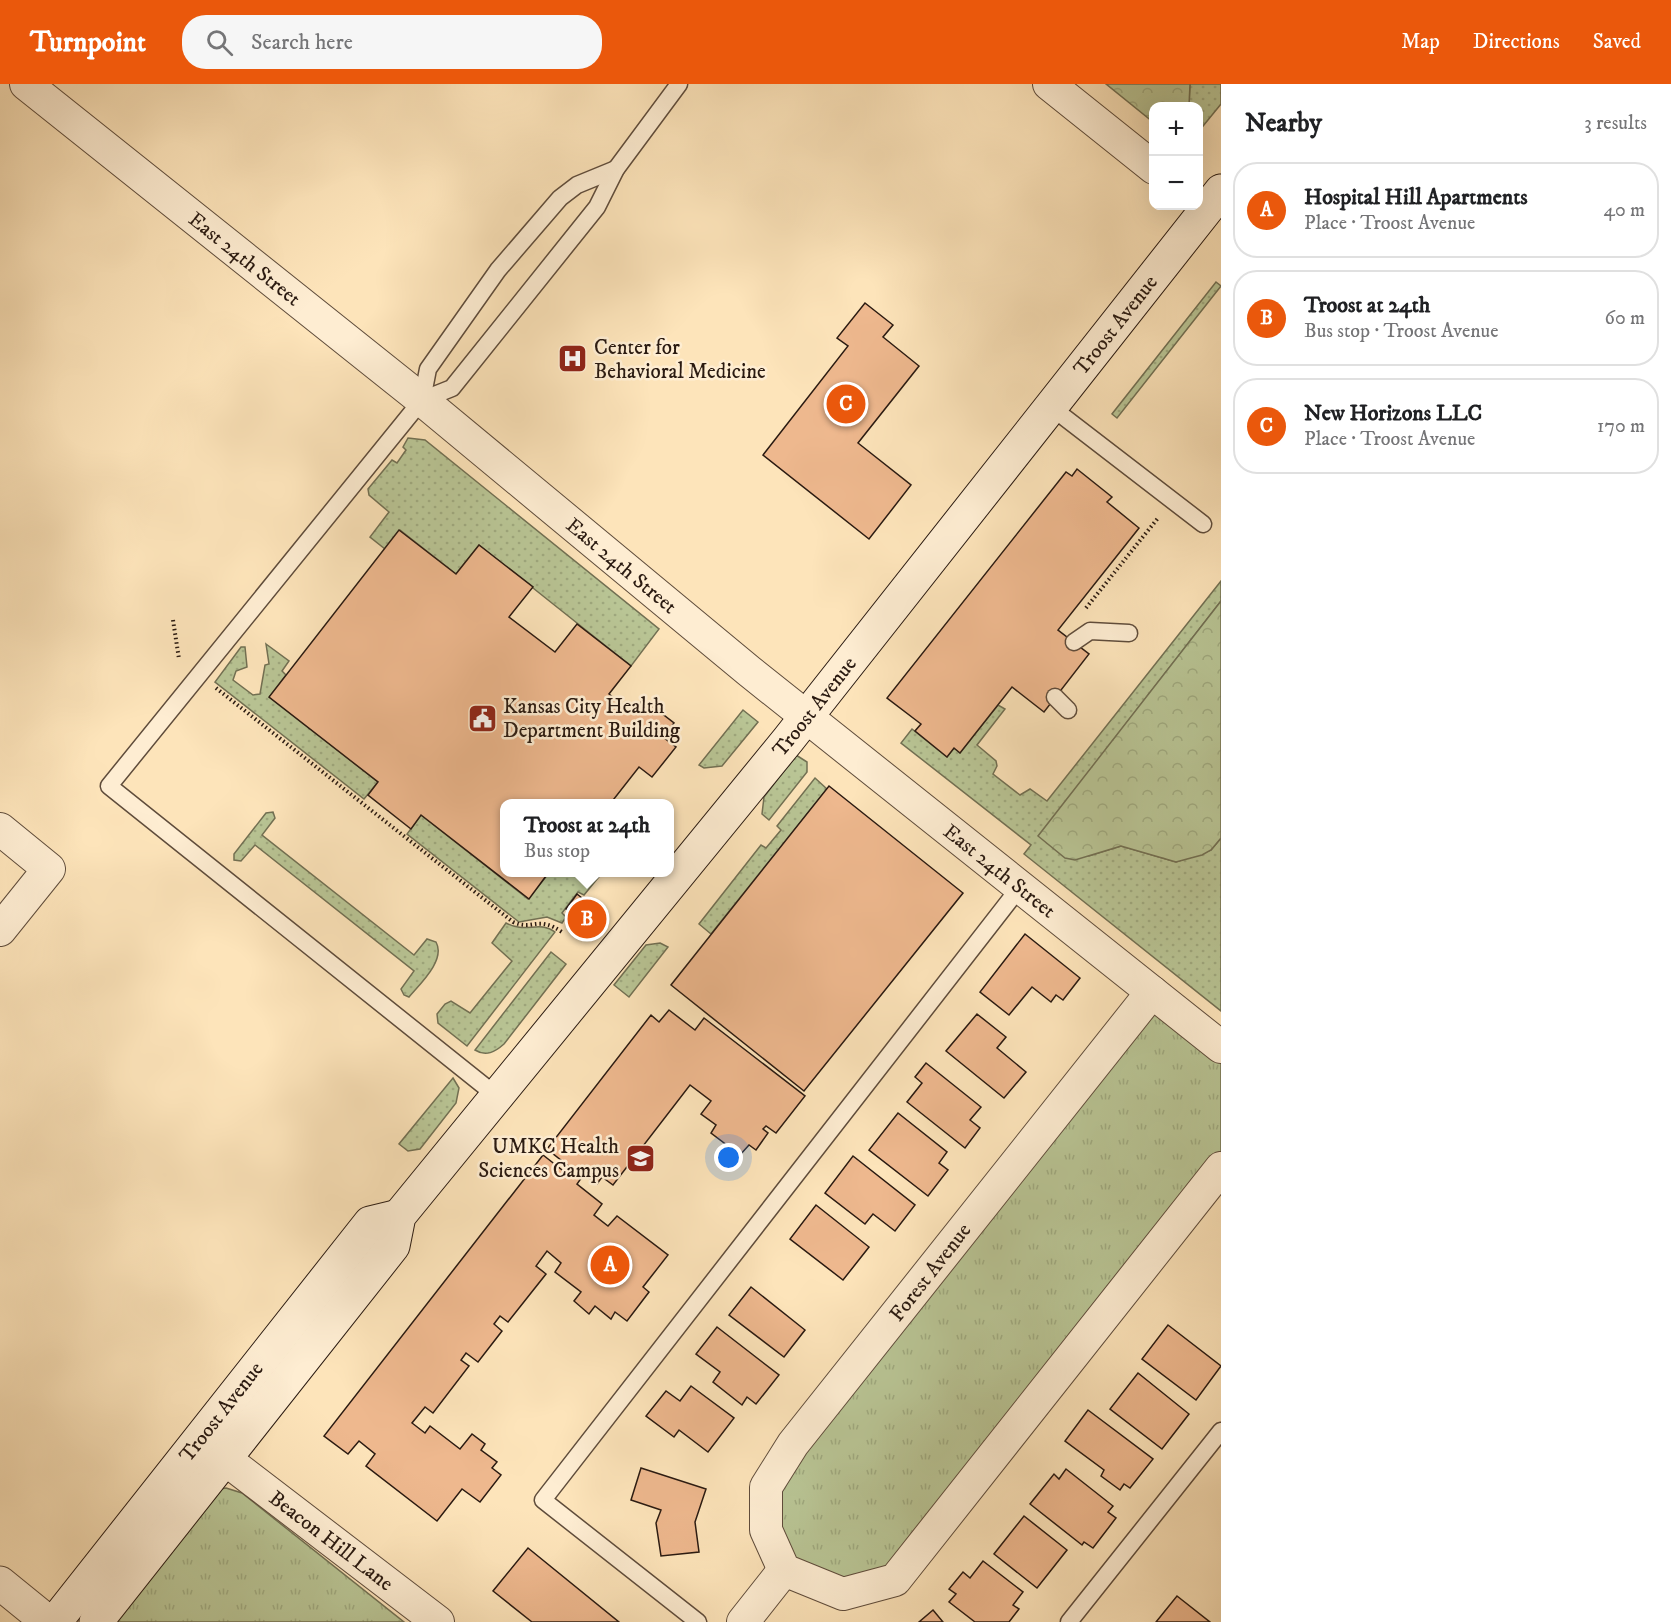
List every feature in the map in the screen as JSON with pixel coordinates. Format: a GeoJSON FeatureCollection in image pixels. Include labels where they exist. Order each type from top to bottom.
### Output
{"type":"FeatureCollection","features":[{"type":"Feature","properties":{"kind":"main road","name":"Troost Avenue"},"geometry":{"type":"LineString","coordinates":[[96,1622],[393,1246],[399,1216],[806,717],[1051,407],[1208,202]]}},
{"type":"Feature","properties":{"kind":"main road","name":"Troost Avenue"},"geometry":{"type":"LineString","coordinates":[[55,1622],[370,1224],[399,1216]]}},
{"type":"Feature","properties":{"kind":"main road"},"geometry":{"type":"LineString","coordinates":[[0,1583],[48,1622]]}},
{"type":"Feature","properties":{"kind":"street","name":"East 24th Street"},"geometry":{"type":"LineString","coordinates":[[26,84],[422,400],[806,717],[1221,1047]]}},
{"type":"Feature","properties":{"kind":"street"},"geometry":{"type":"LineString","coordinates":[[1049,84],[1149,164]]}},
{"type":"Feature","properties":{"kind":"street"},"geometry":{"type":"LineString","coordinates":[[0,829],[49,869],[0,930]]}},
{"type":"Feature","properties":{"kind":"street","name":"Forest Avenue"},"geometry":{"type":"LineString","coordinates":[[784,1570],[766,1530],[766,1487],[793,1444],[1152,992]]}},
{"type":"Feature","properties":{"kind":"street"},"geometry":{"type":"LineString","coordinates":[[743,1622],[784,1570],[843,1594],[895,1580],[1221,1168]]}},
{"type":"Feature","properties":{"kind":"street","name":"Beacon Hill Lane"},"geometry":{"type":"LineString","coordinates":[[225,1459],[438,1622]]}},
{"type":"Feature","properties":{"kind":"lane"},"geometry":{"type":"LineString","coordinates":[[422,400],[452,388],[597,207],[616,169],[679,84]]}},
{"type":"Feature","properties":{"kind":"lane"},"geometry":{"type":"LineString","coordinates":[[498,1097],[109,786],[422,400],[428,369],[498,270],[560,198],[577,185],[616,169]]}},
{"type":"Feature","properties":{"kind":"lane"},"geometry":{"type":"LineString","coordinates":[[1051,407],[1203,524]]}},
{"type":"Feature","properties":{"kind":"lane"},"geometry":{"type":"LineString","coordinates":[[1074,642],[1090,631],[1129,633]]}},
{"type":"Feature","properties":{"kind":"lane"},"geometry":{"type":"LineString","coordinates":[[1055,697],[1068,710]]}},
{"type":"Feature","properties":{"kind":"lane"},"geometry":{"type":"LineString","coordinates":[[698,1622],[543,1500],[1020,887]]}},
{"type":"Feature","properties":{"kind":"lane"},"geometry":{"type":"LineString","coordinates":[[1069,1622],[1221,1431]]}},
{"type":"Feature","properties":{"kind":"path"},"geometry":{"type":"LineString","coordinates":[[1080,615],[1158,517],[1149,511]]}},
{"type":"Feature","properties":{"kind":"path"},"geometry":{"type":"LineString","coordinates":[[173,620],[179,659]]}},
{"type":"Feature","properties":{"kind":"path"},"geometry":{"type":"LineString","coordinates":[[227,697],[513,922],[522,925],[548,923],[562,932]]}},
{"type":"Feature","properties":{"kind":"green space"},"geometry":{"type":"Polygon","coordinates":[[[1106,84],[1190,84],[1189,102],[1149,102],[1149,119],[1106,84]]]}},
{"type":"Feature","properties":{"kind":"green space"},"geometry":{"type":"Polygon","coordinates":[[[1190,84],[1221,84],[1221,104],[1203,126],[1203,102],[1189,102],[1190,84]]]}},
{"type":"Feature","properties":{"kind":"green space"},"geometry":{"type":"Polygon","coordinates":[[[1216,282],[1221,286],[1117,418],[1112,414],[1216,282]]]}},
{"type":"Feature","properties":{"kind":"green space"},"geometry":{"type":"Polygon","coordinates":[[[408,438],[425,440],[659,629],[631,666],[479,545],[456,574],[400,530],[385,549],[370,537],[389,512],[369,495],[368,489],[392,460],[397,463],[406,450],[403,447],[408,438]]]}},
{"type":"Feature","properties":{"kind":"green space"},"geometry":{"type":"Polygon","coordinates":[[[1221,581],[1221,601],[1039,836],[1089,856],[1121,846],[1176,862],[1211,850],[1221,838],[1221,1011],[1024,854],[1031,845],[901,743],[912,729],[947,757],[954,748],[960,753],[998,705],[1005,709],[977,745],[996,761],[997,766],[993,774],[1020,795],[1030,789],[1047,801],[1221,581]]]}},
{"type":"Feature","properties":{"kind":"green space"},"geometry":{"type":"Polygon","coordinates":[[[1221,601],[1221,838],[1211,850],[1202,855],[1176,862],[1121,846],[1075,860],[1065,858],[1038,836],[1221,601]]]}},
{"type":"Feature","properties":{"kind":"green space"},"geometry":{"type":"Polygon","coordinates":[[[266,644],[289,661],[282,671],[286,675],[270,696],[378,782],[364,799],[215,682],[241,647],[245,647],[247,667],[236,671],[233,680],[253,695],[260,694],[265,665],[269,664],[266,644]]]}},
{"type":"Feature","properties":{"kind":"green space"},"geometry":{"type":"Polygon","coordinates":[[[743,710],[758,722],[722,766],[704,768],[699,765],[743,710]]]}},
{"type":"Feature","properties":{"kind":"green space"},"geometry":{"type":"Polygon","coordinates":[[[796,755],[807,762],[807,772],[769,820],[762,814],[764,797],[796,755]]]}},
{"type":"Feature","properties":{"kind":"green space"},"geometry":{"type":"Polygon","coordinates":[[[815,778],[827,789],[711,934],[699,924],[761,845],[766,848],[781,830],[777,826],[815,778]]]}},
{"type":"Feature","properties":{"kind":"green space"},"geometry":{"type":"Polygon","coordinates":[[[273,812],[275,818],[262,835],[414,955],[427,939],[436,942],[438,956],[435,964],[409,997],[404,995],[401,989],[414,971],[255,845],[241,861],[234,860],[234,854],[266,813],[273,812]]]}},
{"type":"Feature","properties":{"kind":"green space"},"geometry":{"type":"Polygon","coordinates":[[[421,815],[528,899],[546,877],[599,877],[584,895],[578,892],[562,913],[566,917],[562,923],[547,917],[519,922],[407,834],[421,815]]]}},
{"type":"Feature","properties":{"kind":"green space"},"geometry":{"type":"Polygon","coordinates":[[[506,923],[520,927],[543,927],[555,932],[467,1046],[438,1023],[437,1014],[445,1004],[451,1001],[470,1013],[512,961],[492,943],[506,923]]]}},
{"type":"Feature","properties":{"kind":"green space"},"geometry":{"type":"Polygon","coordinates":[[[660,943],[668,947],[629,997],[614,985],[646,945],[660,943]]]}},
{"type":"Feature","properties":{"kind":"green space"},"geometry":{"type":"Polygon","coordinates":[[[551,952],[566,964],[504,1044],[490,1053],[475,1050],[551,952]]]}},
{"type":"Feature","properties":{"kind":"green space"},"geometry":{"type":"Polygon","coordinates":[[[1153,1009],[1221,1061],[1221,1155],[901,1560],[845,1583],[792,1562],[774,1514],[786,1469],[1153,1009]]]}},
{"type":"Feature","properties":{"kind":"green space"},"geometry":{"type":"Polygon","coordinates":[[[453,1078],[459,1088],[456,1103],[420,1149],[408,1151],[399,1144],[453,1078]]]}},
{"type":"Feature","properties":{"kind":"green space"},"geometry":{"type":"Polygon","coordinates":[[[226,1488],[242,1493],[404,1622],[113,1622],[220,1489],[226,1488]]]}},
{"type":"Feature","properties":{"kind":"building"},"geometry":{"type":"Polygon","coordinates":[[[865,303],[893,325],[883,337],[919,366],[858,443],[911,485],[869,539],[763,455],[848,346],[837,338],[865,303]]]}},
{"type":"Feature","properties":{"kind":"building"},"geometry":{"type":"Polygon","coordinates":[[[1077,469],[1112,497],[1107,502],[1139,528],[1058,630],[1089,654],[1044,712],[1012,687],[960,753],[954,748],[947,757],[915,731],[921,724],[887,698],[1066,472],[1072,476],[1077,469]]]}},
{"type":"Feature","properties":{"kind":"building","name":"Kansas City Health Department Building"},"geometry":{"type":"Polygon","coordinates":[[[399,530],[456,574],[479,545],[533,587],[509,617],[555,652],[577,624],[631,666],[609,694],[633,713],[643,699],[674,723],[663,737],[676,747],[652,777],[639,767],[614,799],[500,799],[500,876],[421,815],[411,829],[368,795],[378,782],[269,697],[399,530]]]}},
{"type":"Feature","properties":{"kind":"building"},"geometry":{"type":"Polygon","coordinates":[[[829,786],[963,893],[804,1091],[671,985],[829,786]]]}},
{"type":"Feature","properties":{"kind":"building","name":"Kansas City Health Department Building"},"geometry":{"type":"Polygon","coordinates":[[[501,877],[545,877],[529,899],[501,877]]]}},
{"type":"Feature","properties":{"kind":"building"},"geometry":{"type":"Polygon","coordinates":[[[577,894],[582,898],[570,913],[566,909],[577,894]]]}},
{"type":"Feature","properties":{"kind":"building"},"geometry":{"type":"Polygon","coordinates":[[[1025,934],[1080,978],[1063,1000],[1056,995],[1051,1002],[1032,987],[1009,1015],[980,992],[1025,934]]]}},
{"type":"Feature","properties":{"kind":"building"},"geometry":{"type":"Polygon","coordinates":[[[669,1010],[695,1030],[704,1018],[805,1096],[776,1133],[766,1126],[763,1129],[768,1133],[756,1150],[749,1145],[740,1155],[711,1133],[716,1125],[701,1114],[711,1101],[690,1085],[613,1185],[602,1177],[597,1184],[584,1174],[577,1184],[602,1204],[594,1215],[608,1226],[617,1216],[668,1255],[643,1287],[649,1292],[627,1321],[615,1312],[611,1319],[595,1306],[589,1314],[574,1301],[581,1292],[555,1272],[561,1263],[547,1251],[536,1266],[546,1274],[508,1322],[500,1316],[494,1324],[502,1331],[478,1362],[466,1353],[461,1360],[469,1366],[433,1413],[425,1407],[412,1423],[425,1433],[430,1426],[460,1449],[472,1434],[485,1444],[481,1450],[497,1462],[492,1468],[501,1475],[480,1502],[462,1489],[437,1521],[366,1466],[375,1454],[359,1441],[348,1454],[324,1436],[543,1155],[566,1173],[571,1168],[547,1149],[651,1015],[659,1022],[669,1010]]]}},
{"type":"Feature","properties":{"kind":"building"},"geometry":{"type":"Polygon","coordinates":[[[977,1014],[1006,1037],[997,1048],[1026,1072],[1004,1098],[946,1051],[977,1014]]]}},
{"type":"Feature","properties":{"kind":"building"},"geometry":{"type":"Polygon","coordinates":[[[926,1063],[981,1107],[970,1120],[980,1128],[965,1148],[907,1102],[922,1083],[915,1077],[926,1063]]]}},
{"type":"Feature","properties":{"kind":"building"},"geometry":{"type":"Polygon","coordinates":[[[898,1113],[947,1152],[939,1163],[948,1170],[928,1196],[869,1150],[898,1113]]]}},
{"type":"Feature","properties":{"kind":"building"},"geometry":{"type":"Polygon","coordinates":[[[853,1156],[915,1205],[895,1231],[873,1214],[865,1224],[825,1193],[853,1156]]]}},
{"type":"Feature","properties":{"kind":"building"},"geometry":{"type":"Polygon","coordinates":[[[816,1205],[869,1247],[843,1280],[790,1239],[816,1205]]]}},
{"type":"Feature","properties":{"kind":"building"},"geometry":{"type":"Polygon","coordinates":[[[751,1287],[805,1330],[784,1357],[729,1315],[751,1287]]]}},
{"type":"Feature","properties":{"kind":"building"},"geometry":{"type":"Polygon","coordinates":[[[1168,1325],[1221,1366],[1196,1400],[1142,1359],[1168,1325]]]}},
{"type":"Feature","properties":{"kind":"building"},"geometry":{"type":"Polygon","coordinates":[[[717,1327],[779,1375],[756,1404],[747,1397],[742,1405],[713,1382],[720,1372],[696,1354],[717,1327]]]}},
{"type":"Feature","properties":{"kind":"building"},"geometry":{"type":"Polygon","coordinates":[[[1138,1373],[1189,1414],[1162,1449],[1110,1409],[1138,1373]]]}},
{"type":"Feature","properties":{"kind":"building"},"geometry":{"type":"Polygon","coordinates":[[[691,1386],[734,1418],[708,1452],[679,1430],[674,1437],[646,1416],[666,1391],[680,1401],[691,1386]]]}},
{"type":"Feature","properties":{"kind":"building"},"geometry":{"type":"Polygon","coordinates":[[[1088,1410],[1153,1459],[1130,1488],[1124,1484],[1120,1490],[1101,1476],[1104,1470],[1065,1441],[1088,1410]]]}},
{"type":"Feature","properties":{"kind":"building"},"geometry":{"type":"Polygon","coordinates":[[[641,1468],[706,1489],[695,1522],[699,1552],[661,1556],[656,1523],[661,1510],[631,1500],[641,1468]]]}},
{"type":"Feature","properties":{"kind":"building"},"geometry":{"type":"Polygon","coordinates":[[[1066,1469],[1113,1506],[1108,1512],[1116,1518],[1093,1548],[1084,1542],[1082,1545],[1030,1504],[1054,1474],[1059,1479],[1066,1469]]]}},
{"type":"Feature","properties":{"kind":"building"},"geometry":{"type":"Polygon","coordinates":[[[1024,1516],[1067,1550],[1037,1588],[994,1554],[1024,1516]]]}},
{"type":"Feature","properties":{"kind":"building"},"geometry":{"type":"Polygon","coordinates":[[[528,1548],[619,1622],[532,1622],[493,1591],[528,1548]]]}},
{"type":"Feature","properties":{"kind":"building"},"geometry":{"type":"Polygon","coordinates":[[[983,1561],[1023,1592],[1013,1605],[1019,1609],[1009,1622],[975,1622],[949,1602],[956,1594],[949,1589],[963,1572],[970,1578],[983,1561]]]}},
{"type":"Feature","properties":{"kind":"building"},"geometry":{"type":"Polygon","coordinates":[[[1177,1596],[1210,1622],[1156,1622],[1177,1596]]]}},
{"type":"Feature","properties":{"kind":"building"},"geometry":{"type":"Polygon","coordinates":[[[933,1610],[943,1622],[919,1622],[933,1610]]]}},
{"type":"Feature","properties":{"kind":"place","name":"Center for Behavioral Medicine"},"geometry":{"type":"Point","coordinates":[573,359]}},
{"type":"Feature","properties":{"kind":"place","name":"New Horizons LLC"},"geometry":{"type":"Point","coordinates":[846,404]}},
{"type":"Feature","properties":{"kind":"place","name":"Kansas City Health Department Building"},"geometry":{"type":"Point","coordinates":[482,718]}},
{"type":"Feature","properties":{"kind":"place","name":"Troost at 24th"},"geometry":{"type":"Point","coordinates":[587,919]}},
{"type":"Feature","properties":{"kind":"place","name":"UMKC Health Sciences Campus"},"geometry":{"type":"Point","coordinates":[640,1158]}},
{"type":"Feature","properties":{"kind":"place","name":"Hospital Hill Apartments"},"geometry":{"type":"Point","coordinates":[610,1265]}}]}
